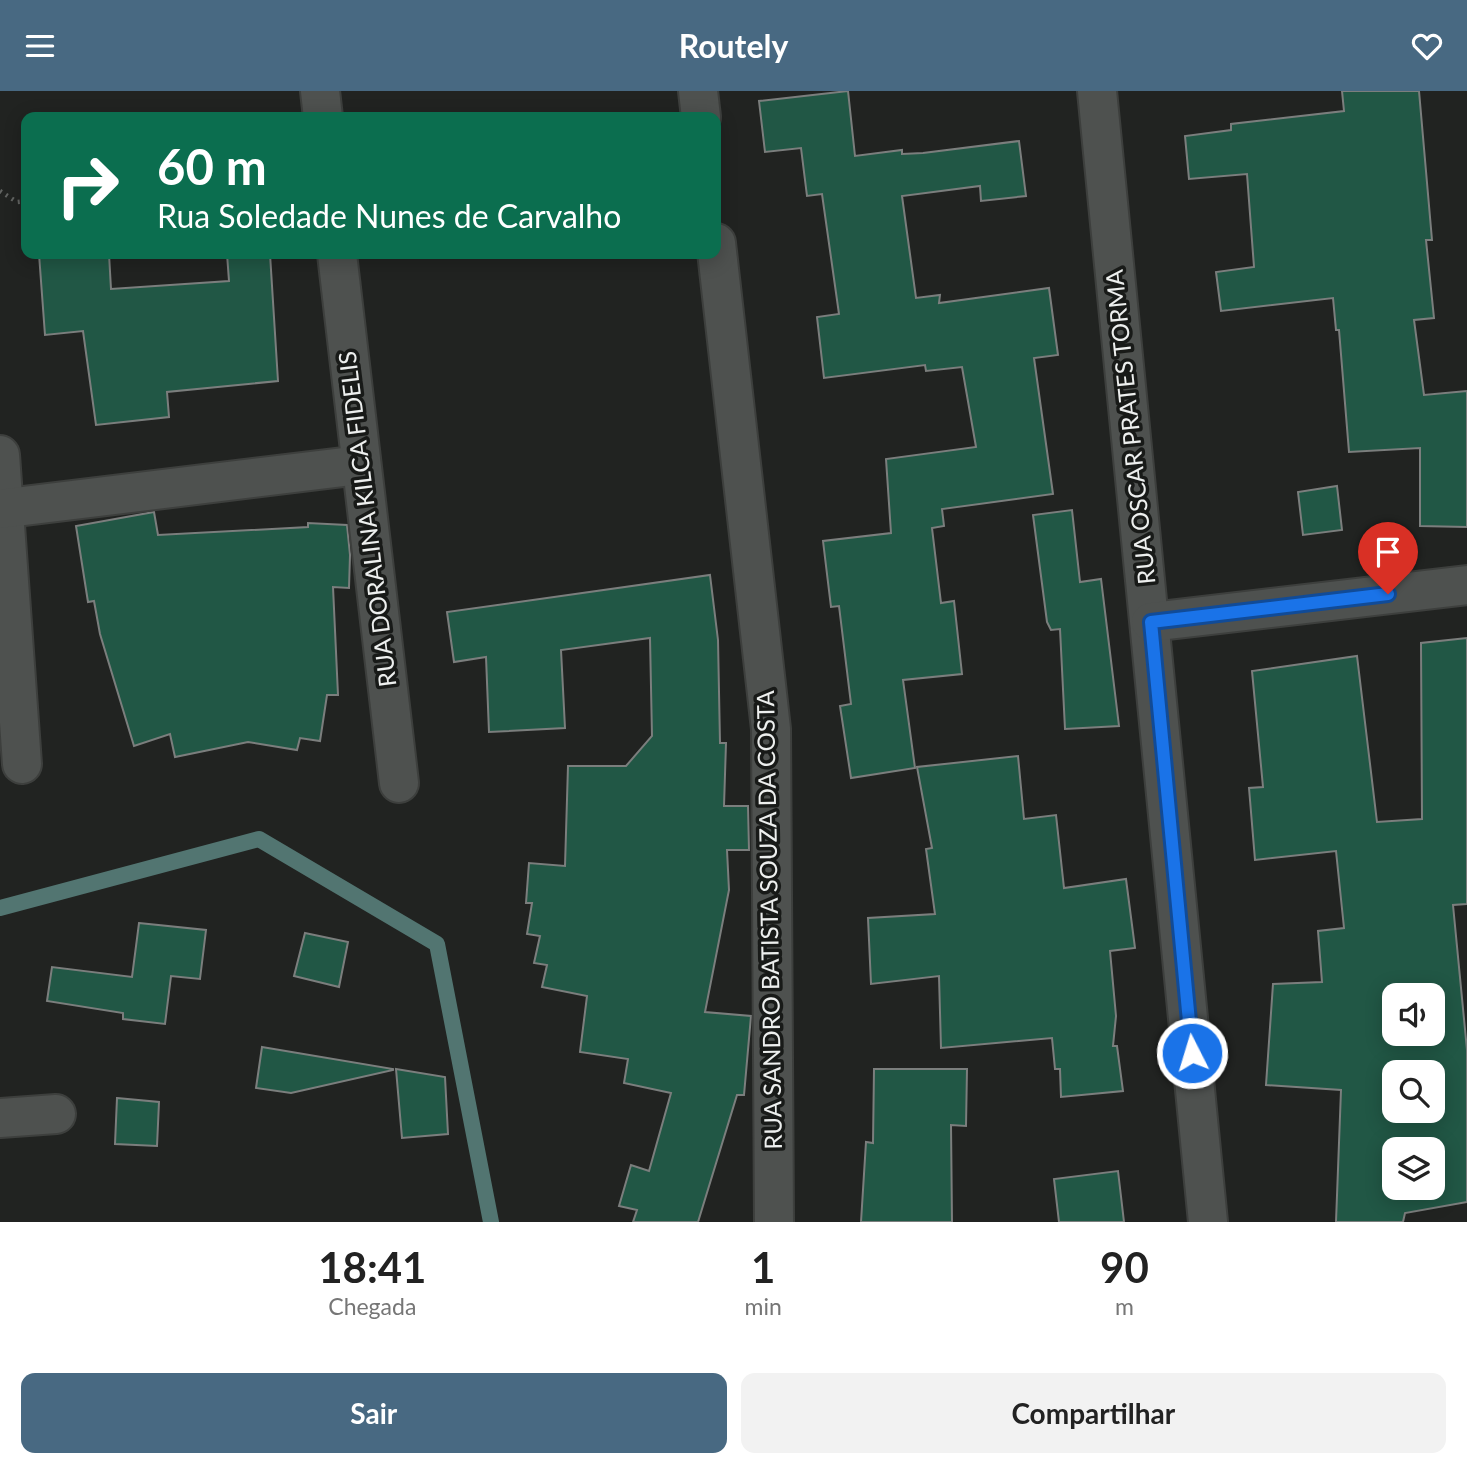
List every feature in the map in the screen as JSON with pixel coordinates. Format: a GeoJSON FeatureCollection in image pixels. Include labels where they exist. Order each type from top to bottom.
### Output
{"type":"FeatureCollection","features":[{"type":"Feature","properties":{"kind":"street"},"geometry":{"type":"LineString","coordinates":[[320,91],[322,112]]}},
{"type":"Feature","properties":{"kind":"street"},"geometry":{"type":"LineString","coordinates":[[698,91],[700,112]]}},
{"type":"Feature","properties":{"kind":"street","name":"RUA OSCAR PRATES TORMA"},"geometry":{"type":"LineString","coordinates":[[1097,91],[1208,1222]]}},
{"type":"Feature","properties":{"kind":"street","name":"RUA DORALINA KILCA FIDELIS"},"geometry":{"type":"LineString","coordinates":[[338,259],[400,783]]}},
{"type":"Feature","properties":{"kind":"street","name":"RUA SANDRO BATISTA SOUZA DA COSTA"},"geometry":{"type":"LineString","coordinates":[[718,259],[771,729],[775,1222]]}},
{"type":"Feature","properties":{"kind":"street"},"geometry":{"type":"LineString","coordinates":[[0,455],[22,764]]}},
{"type":"Feature","properties":{"kind":"street"},"geometry":{"type":"LineString","coordinates":[[3,509],[360,465]]}},
{"type":"Feature","properties":{"kind":"street"},"geometry":{"type":"LineString","coordinates":[[1151,622],[1467,585]]}},
{"type":"Feature","properties":{"kind":"street"},"geometry":{"type":"LineString","coordinates":[[0,1118],[56,1114]]}},
{"type":"Feature","properties":{"kind":"path"},"geometry":{"type":"LineString","coordinates":[[0,191],[17,202],[21,202]]}},
{"type":"Feature","properties":{"kind":"building"},"geometry":{"type":"Polygon","coordinates":[[[848,91],[855,156],[902,150],[902,154],[923,153],[1019,141],[1026,196],[981,201],[980,186],[902,196],[916,298],[940,295],[939,303],[1049,288],[1058,355],[1034,358],[1053,494],[942,509],[944,526],[932,528],[941,603],[954,601],[962,674],[903,680],[915,768],[851,778],[840,706],[851,704],[839,606],[831,607],[823,541],[891,533],[886,459],[976,447],[962,367],[926,371],[925,365],[824,378],[817,317],[839,314],[822,194],[807,196],[801,148],[765,152],[759,101],[848,91]]]}},
{"type":"Feature","properties":{"kind":"building"},"geometry":{"type":"Polygon","coordinates":[[[1342,91],[1419,91],[1432,240],[1426,240],[1434,318],[1414,320],[1424,395],[1467,391],[1467,527],[1420,526],[1420,448],[1349,452],[1339,330],[1336,330],[1333,298],[1221,311],[1216,272],[1254,267],[1247,174],[1189,179],[1185,136],[1231,130],[1231,124],[1344,111],[1342,91]]]}},
{"type":"Feature","properties":{"kind":"building"},"geometry":{"type":"Polygon","coordinates":[[[39,259],[109,259],[111,289],[229,281],[227,259],[270,259],[278,381],[167,392],[169,417],[96,425],[83,331],[45,335],[39,259]]]}},
{"type":"Feature","properties":{"kind":"building"},"geometry":{"type":"Polygon","coordinates":[[[1337,486],[1342,530],[1303,535],[1298,492],[1337,486]]]}},
{"type":"Feature","properties":{"kind":"building"},"geometry":{"type":"Polygon","coordinates":[[[1072,510],[1080,582],[1101,579],[1119,726],[1065,729],[1060,629],[1051,630],[1047,622],[1033,515],[1072,510]]]}},
{"type":"Feature","properties":{"kind":"building"},"geometry":{"type":"Polygon","coordinates":[[[154,512],[158,535],[308,527],[308,523],[347,525],[349,588],[333,587],[338,695],[327,695],[320,741],[300,738],[297,750],[248,742],[175,757],[170,734],[134,746],[100,634],[94,601],[88,602],[76,526],[154,512]]]}},
{"type":"Feature","properties":{"kind":"building"},"geometry":{"type":"Polygon","coordinates":[[[710,575],[718,640],[720,743],[726,743],[724,806],[748,806],[749,850],[727,850],[729,890],[705,1012],[751,1016],[744,1095],[737,1095],[698,1222],[633,1222],[637,1210],[619,1206],[631,1165],[649,1171],[671,1093],[624,1083],[628,1059],[580,1052],[587,996],[542,987],[547,965],[534,963],[540,936],[527,934],[532,903],[526,903],[529,863],[565,866],[568,766],[626,766],[652,736],[650,638],[561,650],[565,728],[489,732],[486,657],[454,662],[447,612],[710,575]]]}},
{"type":"Feature","properties":{"kind":"building"},"geometry":{"type":"Polygon","coordinates":[[[1467,638],[1467,904],[1453,905],[1467,1050],[1467,1202],[1405,1213],[1403,1222],[1336,1222],[1341,1090],[1266,1085],[1273,984],[1322,982],[1318,931],[1344,928],[1336,851],[1255,860],[1249,788],[1263,787],[1252,671],[1357,656],[1377,822],[1422,819],[1421,643],[1467,638]]]}},
{"type":"Feature","properties":{"kind":"building"},"geometry":{"type":"Polygon","coordinates":[[[1018,756],[1024,819],[1056,815],[1064,888],[1126,879],[1135,948],[1110,951],[1116,1016],[1113,1046],[1117,1046],[1123,1091],[1061,1097],[1060,1069],[1055,1069],[1052,1038],[941,1048],[939,976],[871,984],[868,918],[935,914],[926,849],[932,848],[917,767],[1018,756]]]}},
{"type":"Feature","properties":{"kind":"building"},"geometry":{"type":"Polygon","coordinates":[[[139,923],[206,930],[200,979],[171,976],[165,1024],[123,1019],[123,1013],[47,1001],[52,967],[132,977],[139,923]]]}},
{"type":"Feature","properties":{"kind":"building"},"geometry":{"type":"Polygon","coordinates":[[[305,933],[348,942],[339,987],[294,976],[305,933]]]}},
{"type":"Feature","properties":{"kind":"building"},"geometry":{"type":"Polygon","coordinates":[[[262,1047],[393,1070],[291,1093],[256,1088],[262,1047]]]}},
{"type":"Feature","properties":{"kind":"building"},"geometry":{"type":"Polygon","coordinates":[[[396,1069],[445,1077],[448,1134],[402,1138],[396,1069]]]}},
{"type":"Feature","properties":{"kind":"building"},"geometry":{"type":"Polygon","coordinates":[[[874,1069],[967,1069],[966,1126],[951,1125],[952,1222],[861,1222],[866,1142],[873,1143],[874,1069]]]}},
{"type":"Feature","properties":{"kind":"building"},"geometry":{"type":"Polygon","coordinates":[[[117,1098],[159,1102],[157,1146],[115,1144],[117,1098]]]}},
{"type":"Feature","properties":{"kind":"building"},"geometry":{"type":"Polygon","coordinates":[[[1118,1171],[1124,1222],[1059,1222],[1054,1179],[1118,1171]]]}},
{"type":"Feature","properties":{"kind":"waterway"},"geometry":{"type":"LineString","coordinates":[[0,908],[259,839],[437,944],[491,1222]]}},
{"type":"Feature","properties":{"kind":"route"},"geometry":{"type":"LineString","coordinates":[[1192,1053],[1151,622],[1388,594]]}}]}
